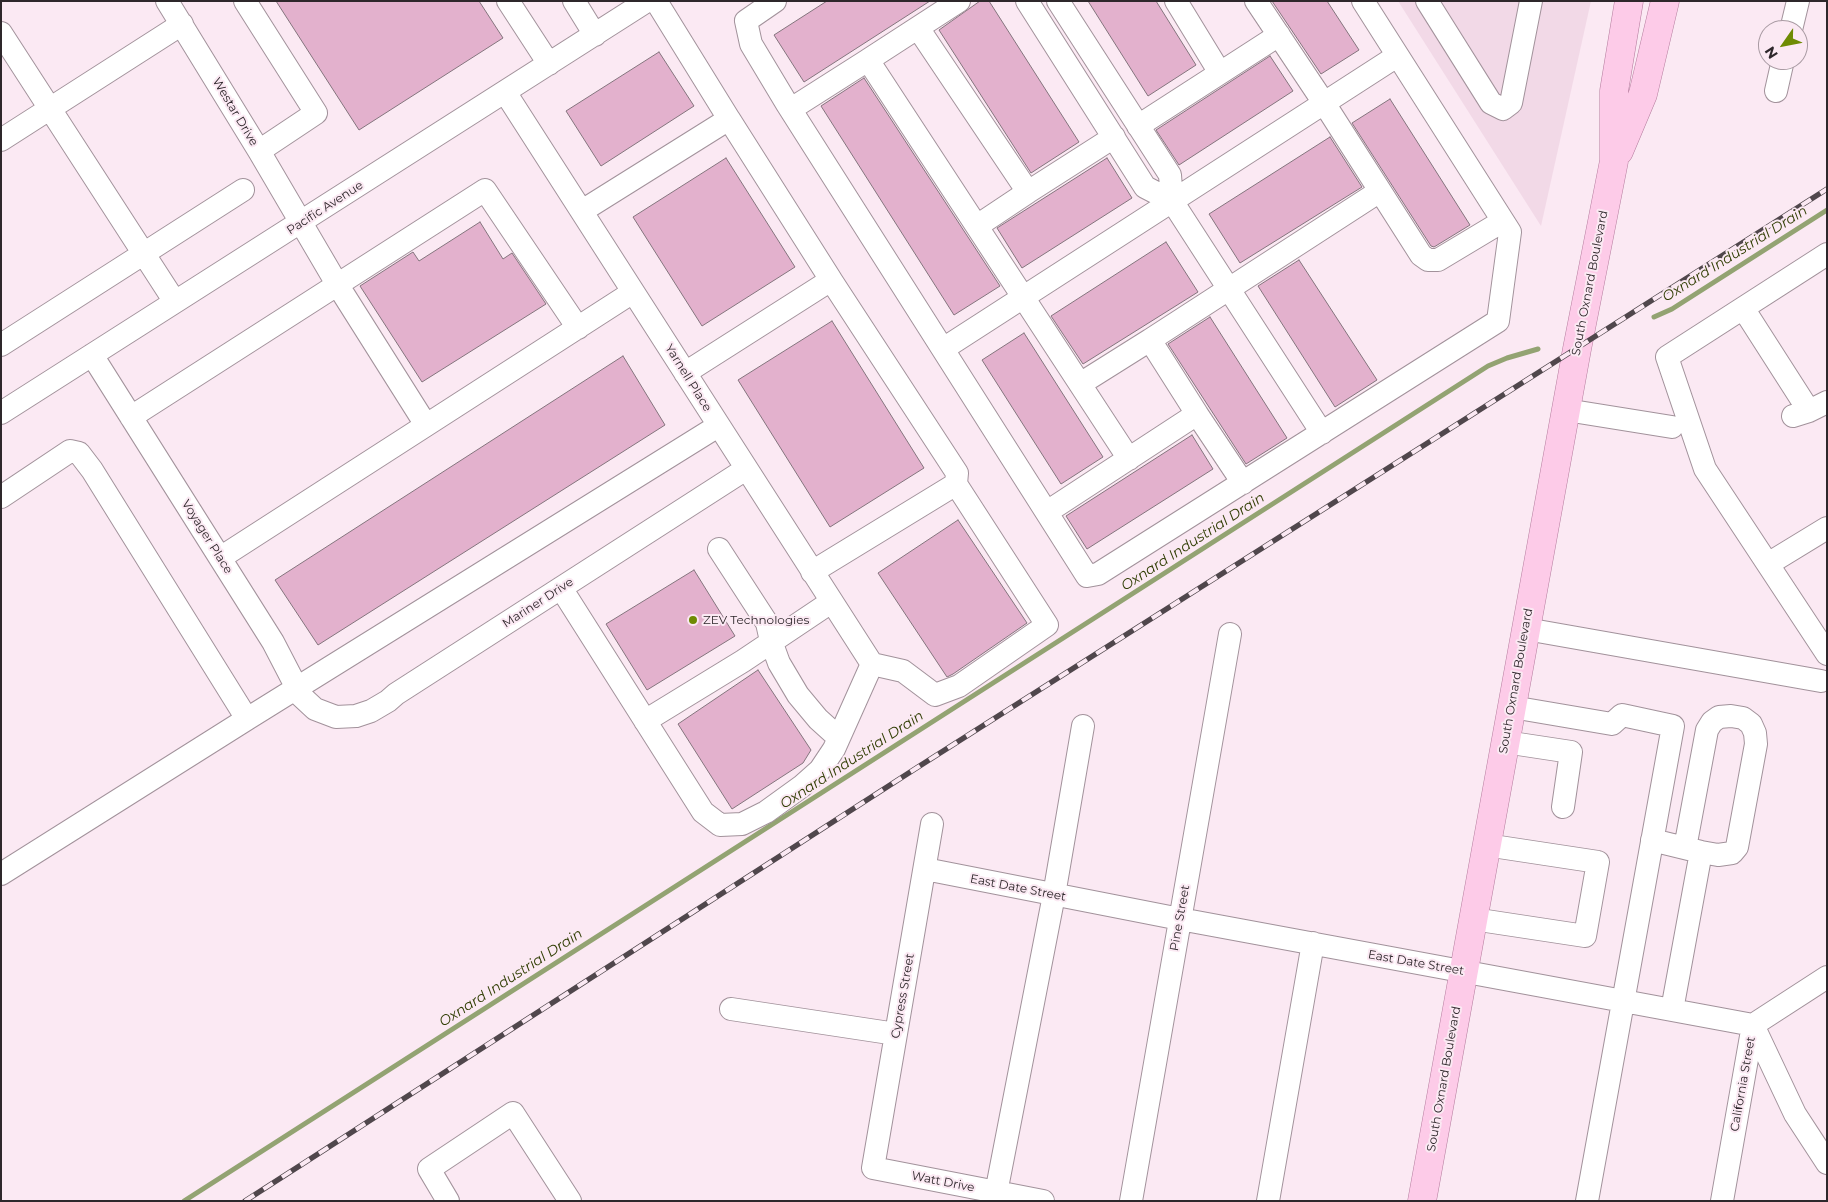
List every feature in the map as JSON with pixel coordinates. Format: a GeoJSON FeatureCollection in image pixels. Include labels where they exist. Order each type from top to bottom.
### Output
{"type":"FeatureCollection","features":[{"type":"Feature","properties":{"kind":"main road","name":"South Oxnard Boulevard"},"geometry":{"type":"LineString","coordinates":[[1422,1201],[1566,410],[1614,161],[1614,92],[1628,1]]}},
{"type":"Feature","properties":{"kind":"main road","name":"South Oxnard Boulevard"},"geometry":{"type":"LineString","coordinates":[[1614,161],[1643,94],[1665,1]]}},
{"type":"Feature","properties":{"kind":"street","name":"Westar Drive"},"geometry":{"type":"LineString","coordinates":[[167,1],[259,152],[336,284],[426,425]]}},
{"type":"Feature","properties":{"kind":"street"},"geometry":{"type":"LineString","coordinates":[[245,1],[316,113],[259,152]]}},
{"type":"Feature","properties":{"kind":"street"},"geometry":{"type":"LineString","coordinates":[[508,1],[549,64]]}},
{"type":"Feature","properties":{"kind":"street"},"geometry":{"type":"LineString","coordinates":[[574,1],[595,35]]}},
{"type":"Feature","properties":{"kind":"street","name":"Pacific Avenue"},"geometry":{"type":"LineString","coordinates":[[1,413],[647,1]]}},
{"type":"Feature","properties":{"kind":"street"},"geometry":{"type":"LineString","coordinates":[[561,588],[703,812],[720,825],[742,824],[766,812],[820,770],[834,749],[872,664],[903,671],[934,695],[958,686],[1047,625],[956,484],[957,473],[831,280],[656,1]]}},
{"type":"Feature","properties":{"kind":"street"},"geometry":{"type":"LineString","coordinates":[[775,1],[746,21],[751,44],[1087,576],[1098,574],[1498,321],[1510,232],[1363,1]]}},
{"type":"Feature","properties":{"kind":"street"},"geometry":{"type":"LineString","coordinates":[[791,110],[959,1]]}},
{"type":"Feature","properties":{"kind":"street"},"geometry":{"type":"LineString","coordinates":[[1027,1],[1145,187],[1172,201]]}},
{"type":"Feature","properties":{"kind":"street"},"geometry":{"type":"LineString","coordinates":[[1058,1],[1170,175],[1172,201],[1322,432]]}},
{"type":"Feature","properties":{"kind":"street"},"geometry":{"type":"LineString","coordinates":[[1176,1],[1220,73]]}},
{"type":"Feature","properties":{"kind":"street"},"geometry":{"type":"LineString","coordinates":[[1256,1],[1421,255],[1428,260],[1438,260],[1503,221]]}},
{"type":"Feature","properties":{"kind":"street"},"geometry":{"type":"LineString","coordinates":[[1427,1],[1491,103],[1503,109],[1511,103],[1531,1]]}},
{"type":"Feature","properties":{"kind":"street"},"geometry":{"type":"LineString","coordinates":[[1793,20],[1798,1]]}},
{"type":"Feature","properties":{"kind":"street"},"geometry":{"type":"LineString","coordinates":[[1,140],[182,24]]}},
{"type":"Feature","properties":{"kind":"street"},"geometry":{"type":"LineString","coordinates":[[918,28],[1028,192]]}},
{"type":"Feature","properties":{"kind":"street"},"geometry":{"type":"LineString","coordinates":[[1,33],[175,302]]}},
{"type":"Feature","properties":{"kind":"street"},"geometry":{"type":"LineString","coordinates":[[977,226],[1112,135],[1220,73],[1279,35]]}},
{"type":"Feature","properties":{"kind":"street"},"geometry":{"type":"LineString","coordinates":[[944,349],[1398,56]]}},
{"type":"Feature","properties":{"kind":"street"},"geometry":{"type":"LineString","coordinates":[[868,60],[1129,458]]}},
{"type":"Feature","properties":{"kind":"street"},"geometry":{"type":"LineString","coordinates":[[1776,91],[1781,70]]}},
{"type":"Feature","properties":{"kind":"street","name":"Yarnell Place"},"geometry":{"type":"LineString","coordinates":[[505,92],[872,664]]}},
{"type":"Feature","properties":{"kind":"street"},"geometry":{"type":"LineString","coordinates":[[582,211],[729,119]]}},
{"type":"Feature","properties":{"kind":"street"},"geometry":{"type":"LineString","coordinates":[[1,345],[243,190]]}},
{"type":"Feature","properties":{"kind":"street"},"geometry":{"type":"LineString","coordinates":[[130,417],[485,190],[578,328]]}},
{"type":"Feature","properties":{"kind":"street"},"geometry":{"type":"LineString","coordinates":[[1080,384],[1380,191]]}},
{"type":"Feature","properties":{"kind":"street"},"geometry":{"type":"LineString","coordinates":[[1827,254],[1666,357],[1705,469],[1827,654]]}},
{"type":"Feature","properties":{"kind":"street"},"geometry":{"type":"LineString","coordinates":[[685,373],[831,280]]}},
{"type":"Feature","properties":{"kind":"street"},"geometry":{"type":"LineString","coordinates":[[220,558],[633,292]]}},
{"type":"Feature","properties":{"kind":"street"},"geometry":{"type":"LineString","coordinates":[[1743,308],[1810,409]]}},
{"type":"Feature","properties":{"kind":"street"},"geometry":{"type":"LineString","coordinates":[[1150,340],[1243,483]]}},
{"type":"Feature","properties":{"kind":"street","name":"Voyager Place"},"geometry":{"type":"LineString","coordinates":[[92,355],[273,642],[301,696],[315,709],[325,714]]}},
{"type":"Feature","properties":{"kind":"street"},"geometry":{"type":"LineString","coordinates":[[1566,410],[1672,427]]}},
{"type":"Feature","properties":{"kind":"street"},"geometry":{"type":"LineString","coordinates":[[1047,512],[1197,414]]}},
{"type":"Feature","properties":{"kind":"street"},"geometry":{"type":"LineString","coordinates":[[1,874],[718,426]]}},
{"type":"Feature","properties":{"kind":"street"},"geometry":{"type":"LineString","coordinates":[[1,497],[70,451],[79,452],[247,719]]}},
{"type":"Feature","properties":{"kind":"street","name":"Mariner Drive"},"geometry":{"type":"LineString","coordinates":[[325,714],[336,717],[356,716],[371,711],[746,469]]}},
{"type":"Feature","properties":{"kind":"street"},"geometry":{"type":"LineString","coordinates":[[812,572],[956,484]]}},
{"type":"Feature","properties":{"kind":"street"},"geometry":{"type":"LineString","coordinates":[[1768,564],[1827,528]]}},
{"type":"Feature","properties":{"kind":"street"},"geometry":{"type":"LineString","coordinates":[[719,549],[767,623],[779,663],[798,695],[818,719],[839,738]]}},
{"type":"Feature","properties":{"kind":"street"},"geometry":{"type":"LineString","coordinates":[[645,721],[831,602]]}},
{"type":"Feature","properties":{"kind":"street"},"geometry":{"type":"LineString","coordinates":[[1526,629],[1821,681]]}},
{"type":"Feature","properties":{"kind":"street","name":"Pine Street"},"geometry":{"type":"LineString","coordinates":[[1131,1201],[1230,634]]}},
{"type":"Feature","properties":{"kind":"street"},"geometry":{"type":"LineString","coordinates":[[1512,707],[1612,724],[1622,715],[1673,726],[1587,1201]]}},
{"type":"Feature","properties":{"kind":"street"},"geometry":{"type":"LineString","coordinates":[[1652,840],[1693,850],[1718,855],[1732,853],[1737,847],[1756,744],[1755,733],[1751,724],[1743,718],[1731,716],[1718,717],[1712,722],[1708,730],[1693,850],[1672,1010]]}},
{"type":"Feature","properties":{"kind":"street"},"geometry":{"type":"LineString","coordinates":[[996,1192],[1054,895],[1083,726]]}},
{"type":"Feature","properties":{"kind":"street"},"geometry":{"type":"LineString","coordinates":[[1505,742],[1571,752],[1563,807]]}},
{"type":"Feature","properties":{"kind":"street","name":"Cypress Street"},"geometry":{"type":"LineString","coordinates":[[873,1168],[932,824]]}},
{"type":"Feature","properties":{"kind":"street"},"geometry":{"type":"LineString","coordinates":[[1473,919],[1585,936],[1598,862],[1486,845]]}},
{"type":"Feature","properties":{"kind":"street","name":"East Date Street"},"geometry":{"type":"LineString","coordinates":[[925,869],[1180,919],[1753,1025]]}},
{"type":"Feature","properties":{"kind":"street"},"geometry":{"type":"LineString","coordinates":[[1268,1201],[1312,943]]}},
{"type":"Feature","properties":{"kind":"street","name":"California Street"},"geometry":{"type":"LineString","coordinates":[[1722,1201],[1753,1025],[1827,977]]}},
{"type":"Feature","properties":{"kind":"street"},"geometry":{"type":"LineString","coordinates":[[730,1009],[896,1034]]}},
{"type":"Feature","properties":{"kind":"street"},"geometry":{"type":"LineString","coordinates":[[1753,1025],[1795,1114],[1827,1163]]}},
{"type":"Feature","properties":{"kind":"street"},"geometry":{"type":"LineString","coordinates":[[448,1201],[429,1170],[513,1113],[570,1201]]}},
{"type":"Feature","properties":{"kind":"street","name":"Watt Drive"},"geometry":{"type":"LineString","coordinates":[[873,1168],[1043,1201]]}},
{"type":"Feature","properties":{"kind":"shaded area"},"geometry":{"type":"Polygon","coordinates":[[[1398,1],[1591,1],[1541,226],[1398,1]]]}},
{"type":"Feature","properties":{"kind":"building"},"geometry":{"type":"Polygon","coordinates":[[[276,1],[479,1],[503,38],[359,130],[276,1]]]}},
{"type":"Feature","properties":{"kind":"building"},"geometry":{"type":"Polygon","coordinates":[[[827,1],[930,1],[804,82],[774,35],[827,1]]]}},
{"type":"Feature","properties":{"kind":"building"},"geometry":{"type":"Polygon","coordinates":[[[980,1],[989,1],[1079,142],[1031,173],[939,30],[980,1]]]}},
{"type":"Feature","properties":{"kind":"building"},"geometry":{"type":"Polygon","coordinates":[[[1088,1],[1156,1],[1196,65],[1148,96],[1088,1]]]}},
{"type":"Feature","properties":{"kind":"building"},"geometry":{"type":"Polygon","coordinates":[[[1272,1],[1327,1],[1359,50],[1321,74],[1272,1]]]}},
{"type":"Feature","properties":{"kind":"building"},"geometry":{"type":"Polygon","coordinates":[[[659,52],[694,106],[601,166],[566,111],[659,52]]]}},
{"type":"Feature","properties":{"kind":"building"},"geometry":{"type":"Polygon","coordinates":[[[1270,56],[1293,91],[1179,165],[1156,130],[1270,56]]]}},
{"type":"Feature","properties":{"kind":"building"},"geometry":{"type":"Polygon","coordinates":[[[864,78],[1000,286],[954,315],[821,106],[864,78]]]}},
{"type":"Feature","properties":{"kind":"building"},"geometry":{"type":"Polygon","coordinates":[[[1390,99],[1470,225],[1434,247],[1431,246],[1352,123],[1390,99]]]}},
{"type":"Feature","properties":{"kind":"building"},"geometry":{"type":"Polygon","coordinates":[[[1330,137],[1362,187],[1240,263],[1209,214],[1330,137]]]}},
{"type":"Feature","properties":{"kind":"building"},"geometry":{"type":"Polygon","coordinates":[[[726,158],[795,267],[702,326],[633,217],[726,158]]]}},
{"type":"Feature","properties":{"kind":"building"},"geometry":{"type":"Polygon","coordinates":[[[1107,158],[1132,198],[1022,268],[997,228],[1107,158]]]}},
{"type":"Feature","properties":{"kind":"building"},"geometry":{"type":"Polygon","coordinates":[[[480,222],[503,259],[512,253],[546,304],[422,382],[360,286],[413,252],[419,261],[480,222]]]}},
{"type":"Feature","properties":{"kind":"building"},"geometry":{"type":"Polygon","coordinates":[[[1166,242],[1198,292],[1083,364],[1051,316],[1166,242]]]}},
{"type":"Feature","properties":{"kind":"building"},"geometry":{"type":"Polygon","coordinates":[[[1299,260],[1377,380],[1335,407],[1258,286],[1299,260]]]}},
{"type":"Feature","properties":{"kind":"building"},"geometry":{"type":"Polygon","coordinates":[[[1210,317],[1287,438],[1246,464],[1168,344],[1210,317]]]}},
{"type":"Feature","properties":{"kind":"building"},"geometry":{"type":"Polygon","coordinates":[[[832,321],[924,468],[830,527],[738,380],[832,321]]]}},
{"type":"Feature","properties":{"kind":"building"},"geometry":{"type":"Polygon","coordinates":[[[1024,333],[1103,457],[1061,484],[982,360],[1024,333]]]}},
{"type":"Feature","properties":{"kind":"building"},"geometry":{"type":"Polygon","coordinates":[[[623,356],[665,425],[318,645],[275,580],[623,356]]]}},
{"type":"Feature","properties":{"kind":"building"},"geometry":{"type":"Polygon","coordinates":[[[1192,435],[1213,469],[1087,549],[1066,516],[1192,435]]]}},
{"type":"Feature","properties":{"kind":"building"},"geometry":{"type":"Polygon","coordinates":[[[958,520],[1027,623],[947,677],[878,573],[958,520]]]}},
{"type":"Feature","properties":{"kind":"building"},"geometry":{"type":"Polygon","coordinates":[[[694,570],[735,636],[647,690],[606,624],[694,570]]]}},
{"type":"Feature","properties":{"kind":"building"},"geometry":{"type":"Polygon","coordinates":[[[758,670],[811,750],[803,763],[732,809],[678,724],[758,670]]]}},
{"type":"Feature","properties":{"kind":"waterway","name":"Oxnard Industrial Drain"},"geometry":{"type":"LineString","coordinates":[[1654,317],[1672,309],[1827,210]]}},
{"type":"Feature","properties":{"kind":"waterway","name":"Oxnard Industrial Drain"},"geometry":{"type":"LineString","coordinates":[[184,1201],[1488,366],[1538,349]]}},
{"type":"Feature","properties":{"kind":"railway"},"geometry":{"type":"LineString","coordinates":[[245,1201],[918,767],[1827,189]]}},
{"type":"Feature","properties":{"kind":"place","name":"ZEV Technologies"},"geometry":{"type":"Point","coordinates":[693,620]}}]}
